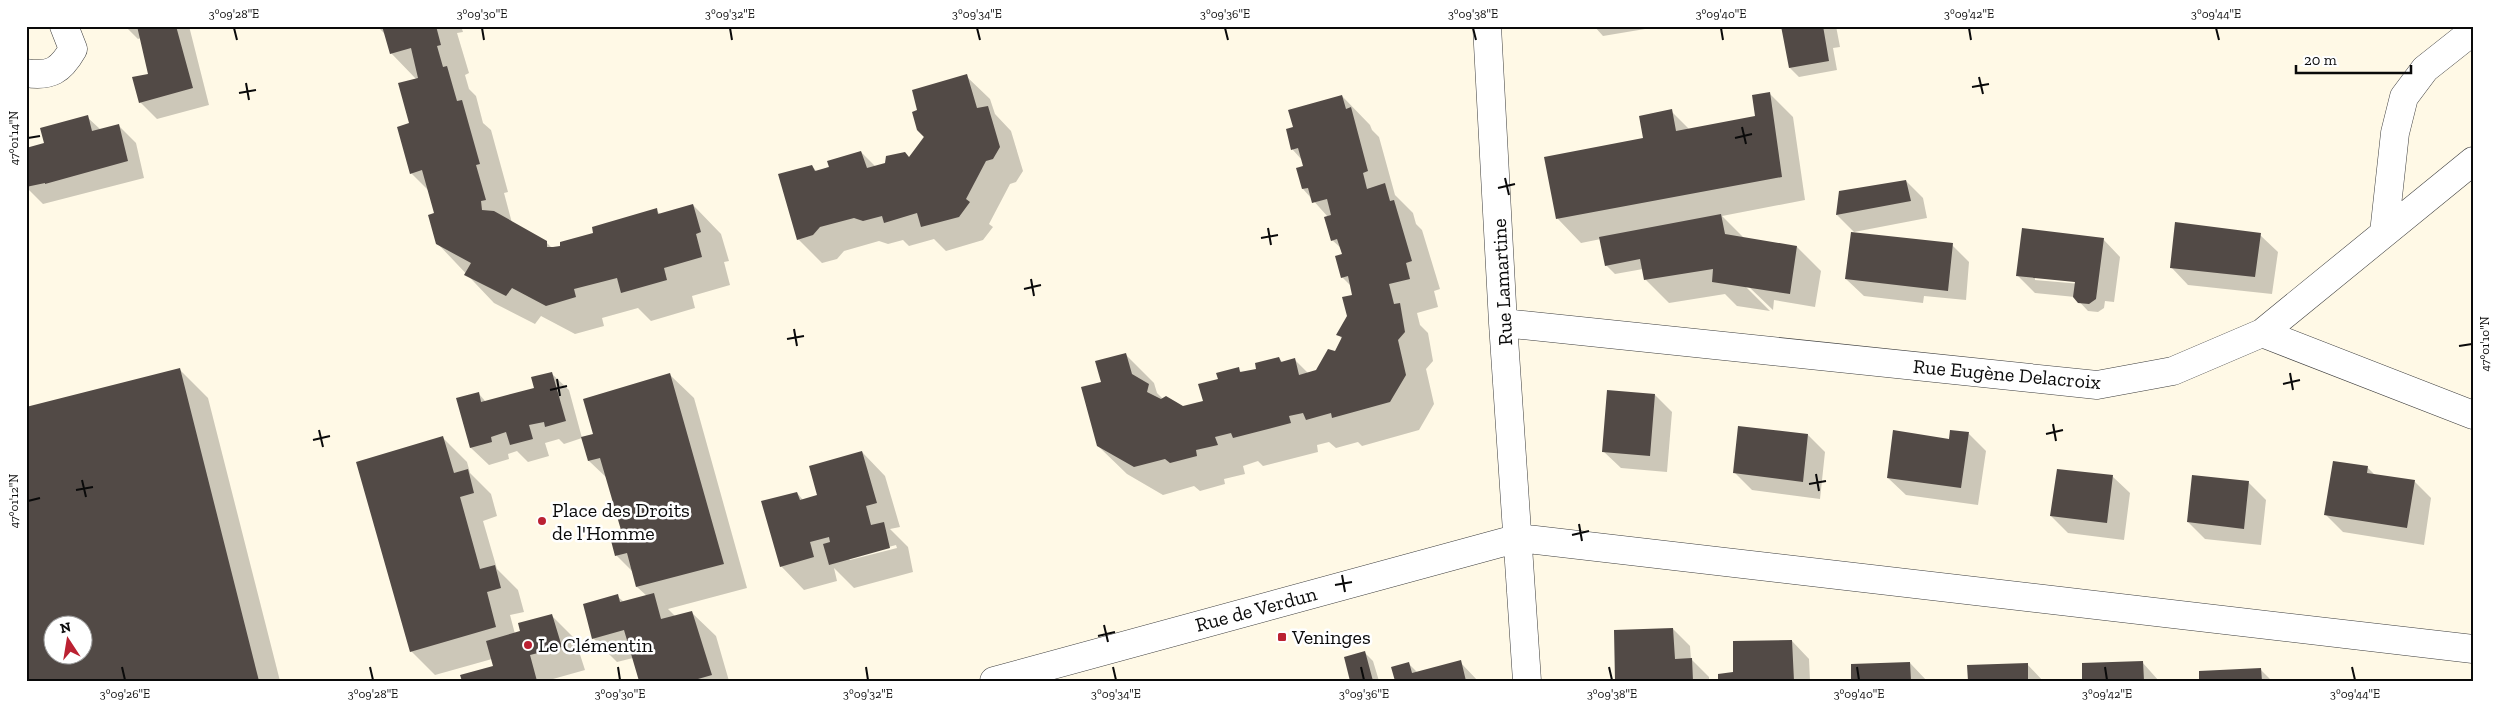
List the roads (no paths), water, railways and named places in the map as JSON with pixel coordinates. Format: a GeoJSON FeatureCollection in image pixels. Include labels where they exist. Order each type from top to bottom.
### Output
{"type":"FeatureCollection","features":[{"type":"Feature","properties":{"kind":"street"},"geometry":{"type":"LineString","coordinates":[[26,73],[40,75],[63,67],[73,49],[64,26]]}},
{"type":"Feature","properties":{"kind":"street","name":"Rue Lamartine"},"geometry":{"type":"LineString","coordinates":[[1487,26],[1527,681]]}},
{"type":"Feature","properties":{"kind":"street"},"geometry":{"type":"LineString","coordinates":[[2384,233],[2395,133],[2404,97],[2425,70],[2473,31]]}},
{"type":"Feature","properties":{"kind":"street","name":"Rue Eugène Delacroix"},"geometry":{"type":"LineString","coordinates":[[1504,323],[2097,385],[2173,371],[2262,333],[2473,160]]}},
{"type":"Feature","properties":{"kind":"street"},"geometry":{"type":"LineString","coordinates":[[2262,333],[2473,416]]}},
{"type":"Feature","properties":{"kind":"street"},"geometry":{"type":"LineString","coordinates":[[1519,538],[2473,649]]}},
{"type":"Feature","properties":{"kind":"street","name":"Rue de Verdun"},"geometry":{"type":"LineString","coordinates":[[994,681],[1519,538]]}},
{"type":"Feature","properties":{"kind":"place","name":"Place des Droits de l'Homme"},"geometry":{"type":"Point","coordinates":[542,521]}},
{"type":"Feature","properties":{"kind":"place","name":"Veninges"},"geometry":{"type":"Point","coordinates":[1282,637]}},
{"type":"Feature","properties":{"kind":"place","name":"Le Clémentin"},"geometry":{"type":"Point","coordinates":[528,645]}}]}
